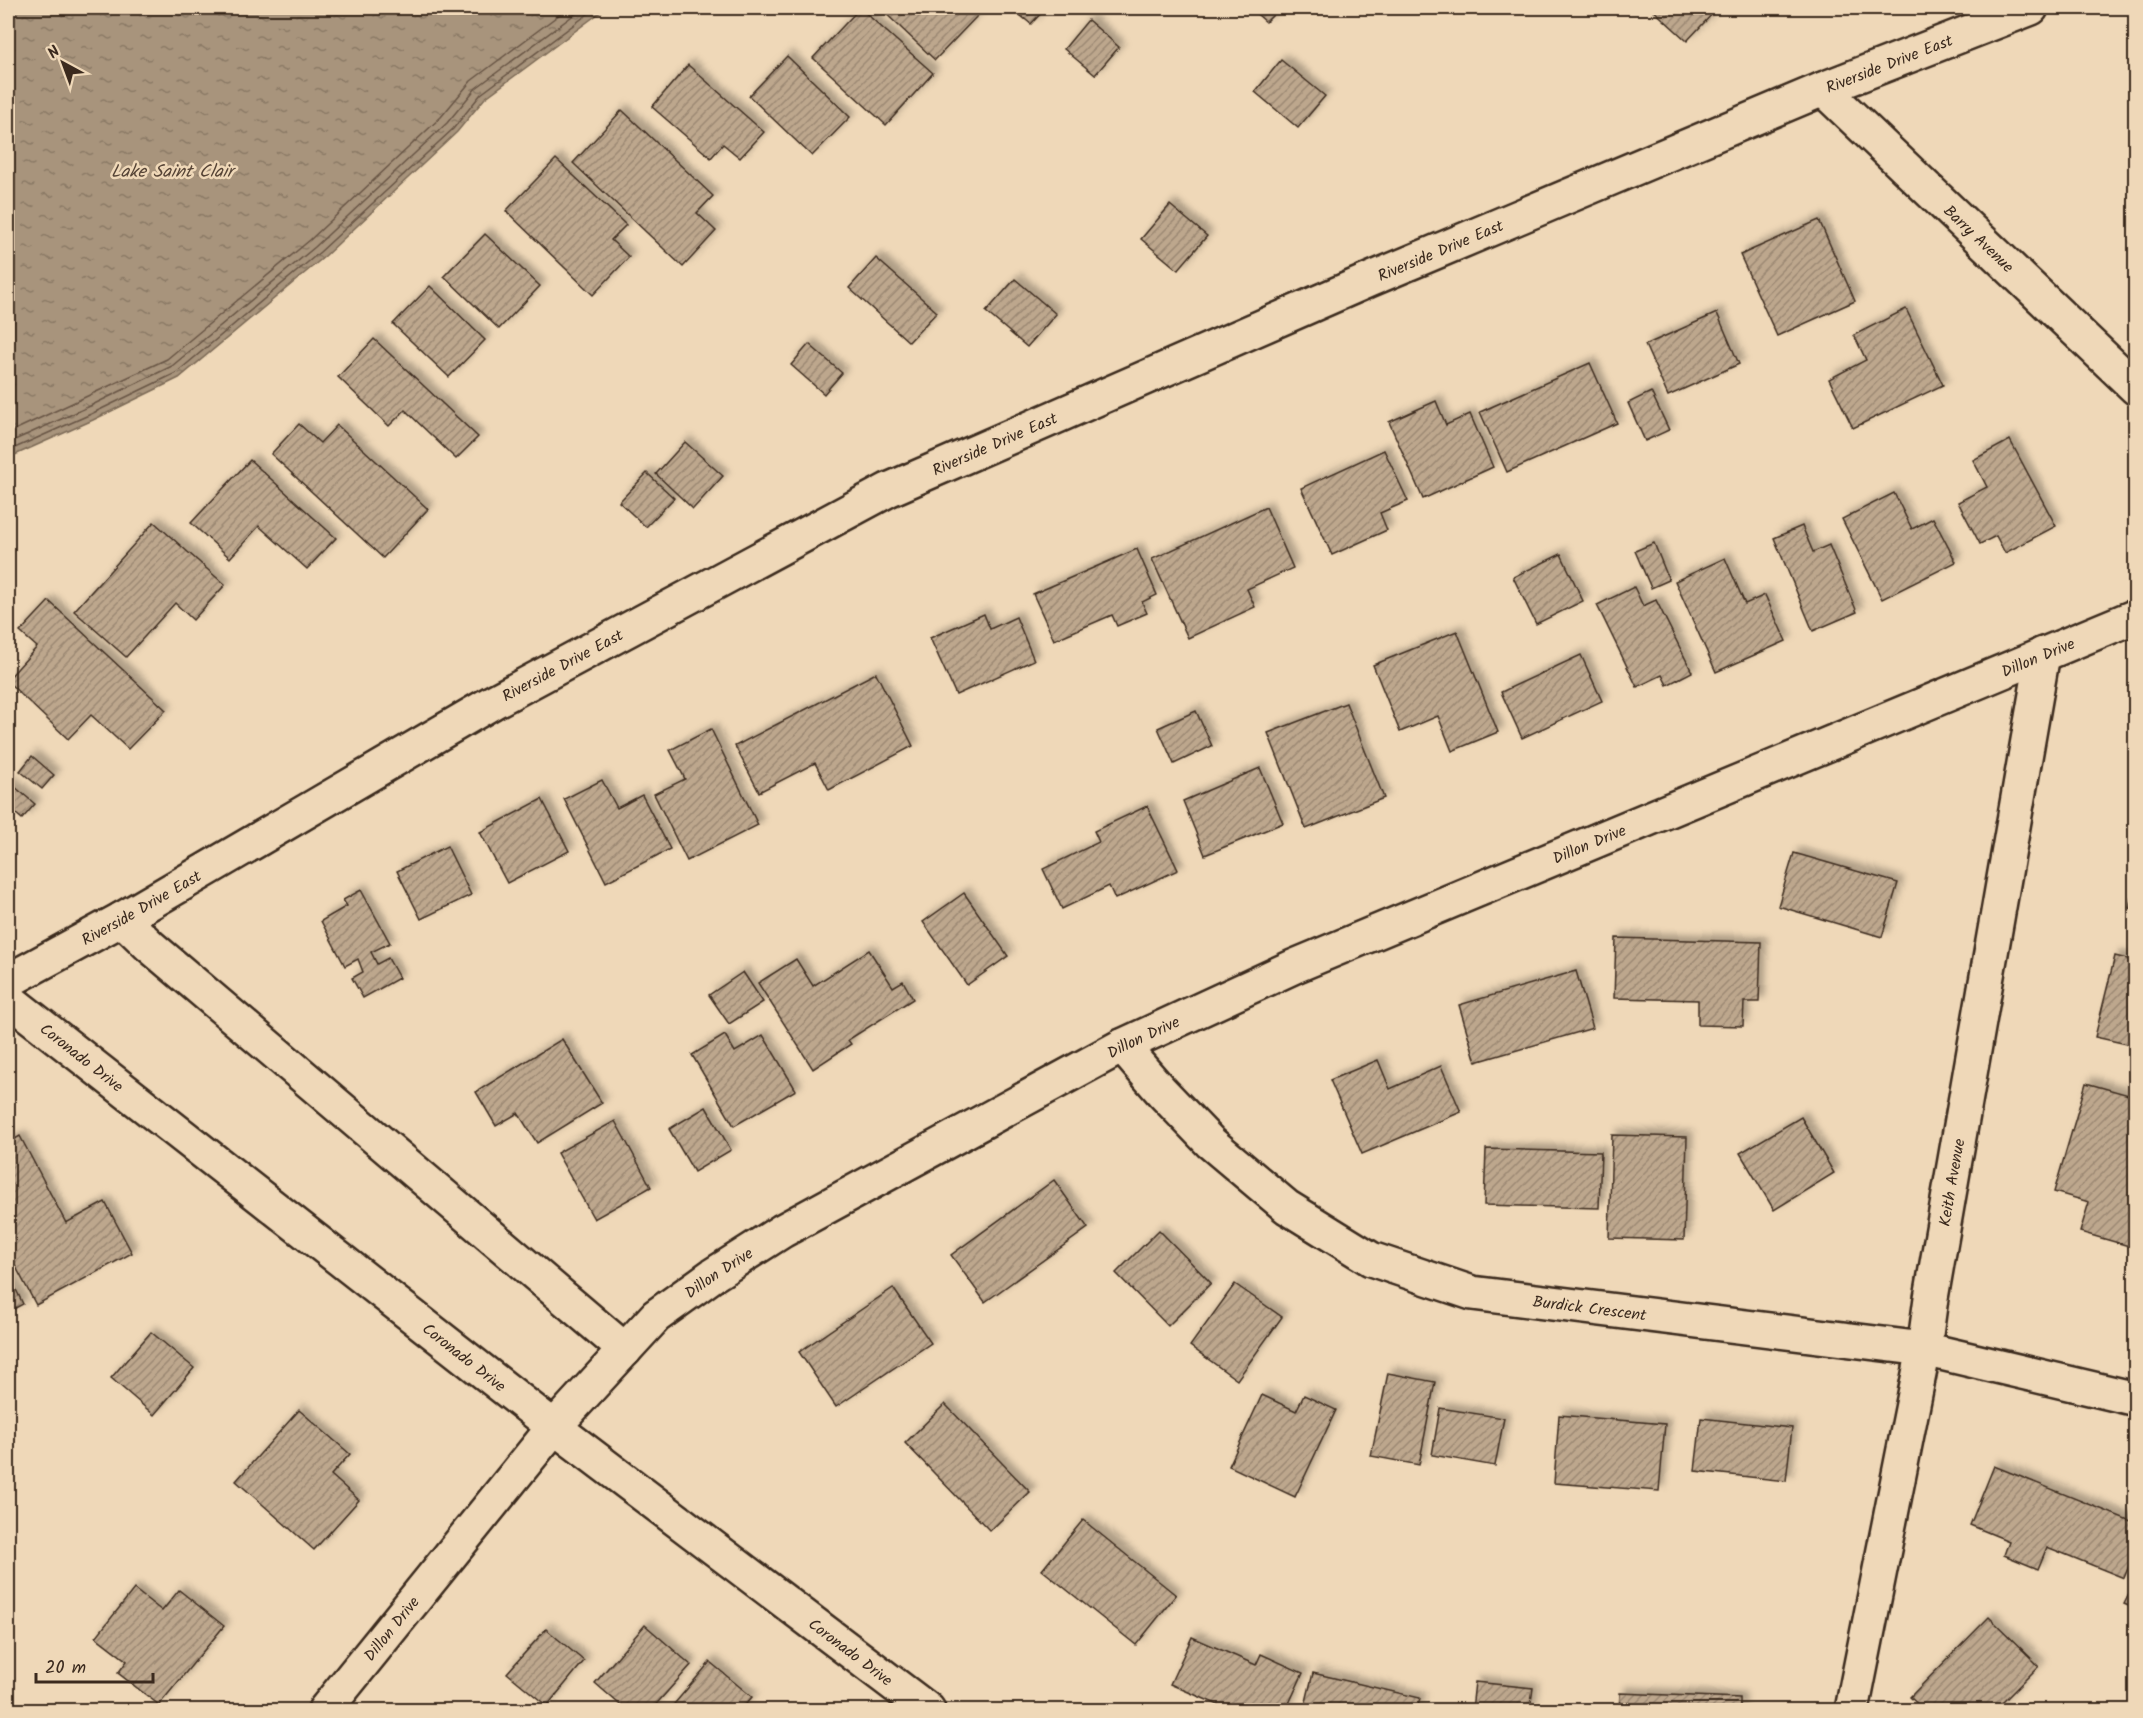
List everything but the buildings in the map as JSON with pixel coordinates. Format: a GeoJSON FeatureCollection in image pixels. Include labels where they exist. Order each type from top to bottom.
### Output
{"type":"FeatureCollection","features":[{"type":"Feature","properties":{"kind":"street","name":"Riverside Drive East"},"geometry":{"type":"LineString","coordinates":[[8,981],[122,919],[493,702],[888,490],[1369,280],[1823,89],[2031,8]]}},
{"type":"Feature","properties":{"kind":"street","name":"Barry Avenue"},"geometry":{"type":"LineString","coordinates":[[1823,89],[2136,388]]}},
{"type":"Feature","properties":{"kind":"street","name":"Dillon Drive"},"geometry":{"type":"LineString","coordinates":[[325,1710],[554,1427],[656,1316],[713,1275],[782,1231],[1122,1046],[1295,966],[2136,616]]}},
{"type":"Feature","properties":{"kind":"street","name":"Keith Avenue"},"geometry":{"type":"LineString","coordinates":[[1852,1710],[1924,1349],[2043,654]]}},
{"type":"Feature","properties":{"kind":"street"},"geometry":{"type":"LineString","coordinates":[[122,919],[159,954],[625,1350]]}},
{"type":"Feature","properties":{"kind":"street","name":"Coronado Drive"},"geometry":{"type":"LineString","coordinates":[[8,999],[554,1427],[928,1710]]}},
{"type":"Feature","properties":{"kind":"street","name":"Burdick Crescent"},"geometry":{"type":"LineString","coordinates":[[1122,1046],[1211,1143],[1287,1207],[1371,1259],[1472,1293],[1924,1349],[2136,1399]]}},
{"type":"Feature","properties":{"kind":"water","name":"Lake Saint Clair"},"geometry":{"type":"Polygon","coordinates":[[[8,8],[606,8],[485,98],[457,132],[324,257],[179,378],[8,458],[8,8]]]}}]}
